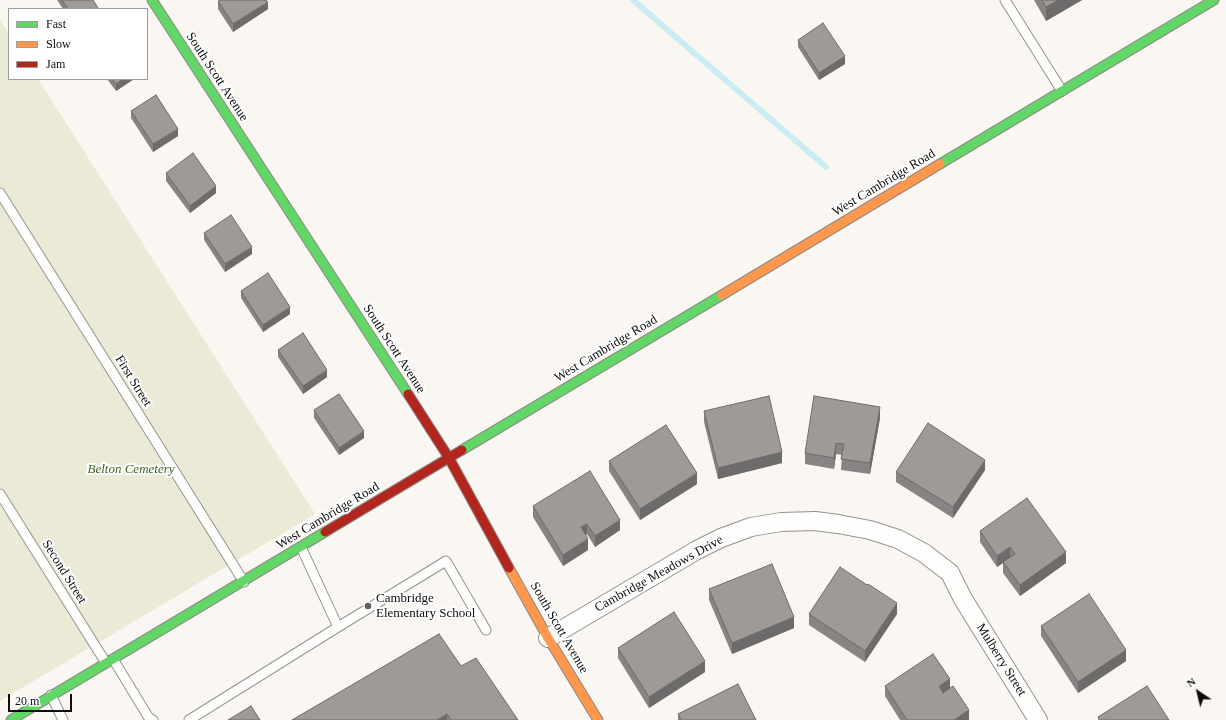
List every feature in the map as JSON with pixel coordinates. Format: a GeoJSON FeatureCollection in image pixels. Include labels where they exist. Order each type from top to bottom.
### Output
{"type":"FeatureCollection","features":[{"type":"Feature","properties":{"kind":"street","name":"South Scott Avenue"},"geometry":{"type":"LineString","coordinates":[[152,0],[449,458],[548,638],[598,720]]}},
{"type":"Feature","properties":{"kind":"street","name":"West Cambridge Road"},"geometry":{"type":"LineString","coordinates":[[11,720],[244,582],[1214,0]]}},
{"type":"Feature","properties":{"kind":"street","name":"Cambridge Meadows Drive"},"geometry":{"type":"LineString","coordinates":[[548,638],[697,550],[721,538],[751,527],[781,522],[838,524],[870,530],[898,539],[924,553],[950,573],[963,599]]}},
{"type":"Feature","properties":{"kind":"street","name":"Mulberry Street"},"geometry":{"type":"LineString","coordinates":[[963,599],[1038,720]]}},
{"type":"Feature","properties":{"kind":"lane"},"geometry":{"type":"LineString","coordinates":[[1005,0],[1062,91]]}},
{"type":"Feature","properties":{"kind":"lane","name":"First Street"},"geometry":{"type":"LineString","coordinates":[[0,193],[244,582]]}},
{"type":"Feature","properties":{"kind":"lane","name":"Second Street"},"geometry":{"type":"LineString","coordinates":[[0,494],[109,661],[149,718],[152,720]]}},
{"type":"Feature","properties":{"kind":"lane"},"geometry":{"type":"LineString","coordinates":[[301,547],[338,627]]}},
{"type":"Feature","properties":{"kind":"lane"},"geometry":{"type":"LineString","coordinates":[[188,720],[446,562],[486,630]]}},
{"type":"Feature","properties":{"kind":"lane"},"geometry":{"type":"LineString","coordinates":[[51,695],[63,720]]}},
{"type":"Feature","properties":{"kind":"green space","name":"Belton Cemetery"},"geometry":{"type":"Polygon","coordinates":[[[0,20],[8,32],[8,80],[39,80],[315,514],[0,701],[0,20]]]}},
{"type":"Feature","properties":{"kind":"building"},"geometry":{"type":"Polygon","coordinates":[[[62,0],[93,0],[98,8],[67,8],[62,0]]]}},
{"type":"Feature","properties":{"kind":"building"},"geometry":{"type":"Polygon","coordinates":[[[266,0],[268,2],[233,24],[218,1],[266,0]]]}},
{"type":"Feature","properties":{"kind":"building"},"geometry":{"type":"Polygon","coordinates":[[[1042,0],[1058,0],[1046,7],[1042,0]]]}},
{"type":"Feature","properties":{"kind":"building"},"geometry":{"type":"Polygon","coordinates":[[[823,23],[845,56],[819,73],[798,40],[823,23]]]}},
{"type":"Feature","properties":{"kind":"building"},"geometry":{"type":"Polygon","coordinates":[[[113,80],[122,80],[116,84],[113,80]]]}},
{"type":"Feature","properties":{"kind":"building"},"geometry":{"type":"Polygon","coordinates":[[[156,95],[178,129],[153,144],[131,111],[156,95]]]}},
{"type":"Feature","properties":{"kind":"building"},"geometry":{"type":"Polygon","coordinates":[[[193,153],[216,186],[190,206],[166,173],[193,153]]]}},
{"type":"Feature","properties":{"kind":"building"},"geometry":{"type":"Polygon","coordinates":[[[231,215],[252,247],[225,264],[204,233],[231,215]]]}},
{"type":"Feature","properties":{"kind":"building"},"geometry":{"type":"Polygon","coordinates":[[[268,273],[290,307],[263,325],[241,291],[268,273]]]}},
{"type":"Feature","properties":{"kind":"building"},"geometry":{"type":"Polygon","coordinates":[[[303,333],[327,370],[303,386],[278,350],[303,333]]]}},
{"type":"Feature","properties":{"kind":"building"},"geometry":{"type":"Polygon","coordinates":[[[339,394],[364,431],[339,448],[314,410],[339,394]]]}},
{"type":"Feature","properties":{"kind":"building"},"geometry":{"type":"Polygon","coordinates":[[[769,396],[782,452],[718,468],[704,411],[769,396]]]}},
{"type":"Feature","properties":{"kind":"building"},"geometry":{"type":"Polygon","coordinates":[[[814,396],[880,407],[870,463],[841,459],[844,444],[836,443],[834,458],[805,453],[814,396]]]}},
{"type":"Feature","properties":{"kind":"building"},"geometry":{"type":"Polygon","coordinates":[[[928,423],[985,460],[953,507],[896,472],[928,423]]]}},
{"type":"Feature","properties":{"kind":"building"},"geometry":{"type":"Polygon","coordinates":[[[666,425],[697,473],[640,509],[609,461],[666,425]]]}},
{"type":"Feature","properties":{"kind":"building"},"geometry":{"type":"Polygon","coordinates":[[[590,471],[620,520],[595,536],[587,524],[581,527],[588,539],[563,555],[533,506],[590,471]]]}},
{"type":"Feature","properties":{"kind":"building"},"geometry":{"type":"Polygon","coordinates":[[[1027,498],[1066,552],[1020,585],[1003,562],[1015,554],[1010,547],[997,556],[980,531],[1027,498]]]}},
{"type":"Feature","properties":{"kind":"building"},"geometry":{"type":"Polygon","coordinates":[[[772,564],[794,617],[732,643],[709,589],[772,564]]]}},
{"type":"Feature","properties":{"kind":"building"},"geometry":{"type":"Polygon","coordinates":[[[840,567],[897,603],[865,651],[809,614],[840,567]]]}},
{"type":"Feature","properties":{"kind":"building"},"geometry":{"type":"Polygon","coordinates":[[[1089,594],[1126,650],[1078,682],[1041,626],[1089,594]]]}},
{"type":"Feature","properties":{"kind":"building"},"geometry":{"type":"Polygon","coordinates":[[[674,612],[705,661],[649,697],[618,648],[674,612]]]}},
{"type":"Feature","properties":{"kind":"building","name":"Cambridge Elementary School"},"geometry":{"type":"Polygon","coordinates":[[[439,634],[461,666],[476,658],[518,720],[451,720],[447,714],[437,720],[292,720],[439,634]]]}},
{"type":"Feature","properties":{"kind":"building"},"geometry":{"type":"Polygon","coordinates":[[[933,654],[950,679],[939,686],[943,693],[953,686],[969,710],[954,720],[907,720],[885,686],[933,654]]]}},
{"type":"Feature","properties":{"kind":"building"},"geometry":{"type":"Polygon","coordinates":[[[738,684],[756,720],[681,720],[678,714],[738,684]]]}},
{"type":"Feature","properties":{"kind":"building"},"geometry":{"type":"Polygon","coordinates":[[[1147,686],[1169,720],[1099,720],[1098,717],[1147,686]]]}},
{"type":"Feature","properties":{"kind":"building"},"geometry":{"type":"Polygon","coordinates":[[[251,706],[260,720],[228,720],[251,706]]]}},
{"type":"Feature","properties":{"kind":"waterway"},"geometry":{"type":"LineString","coordinates":[[633,0],[826,167]]}},
{"type":"Feature","properties":{"kind":"traffic: fast"},"geometry":{"type":"LineString","coordinates":[[152,0],[408,394]]}},
{"type":"Feature","properties":{"kind":"traffic: fast"},"geometry":{"type":"LineString","coordinates":[[940,164],[1214,0]]}},
{"type":"Feature","properties":{"kind":"traffic: fast"},"geometry":{"type":"LineString","coordinates":[[462,450],[722,295]]}},
{"type":"Feature","properties":{"kind":"traffic: fast"},"geometry":{"type":"LineString","coordinates":[[11,720],[325,532]]}},
{"type":"Feature","properties":{"kind":"traffic: slow"},"geometry":{"type":"LineString","coordinates":[[722,295],[940,164]]}},
{"type":"Feature","properties":{"kind":"traffic: slow"},"geometry":{"type":"LineString","coordinates":[[509,568],[548,638],[598,720]]}},
{"type":"Feature","properties":{"kind":"traffic: jam"},"geometry":{"type":"LineString","coordinates":[[408,394],[449,458],[509,568]]}},
{"type":"Feature","properties":{"kind":"traffic: jam"},"geometry":{"type":"LineString","coordinates":[[325,532],[462,450]]}},
{"type":"Feature","properties":{"kind":"place","name":"Cambridge Elementary School"},"geometry":{"type":"Point","coordinates":[368,606]}}]}
